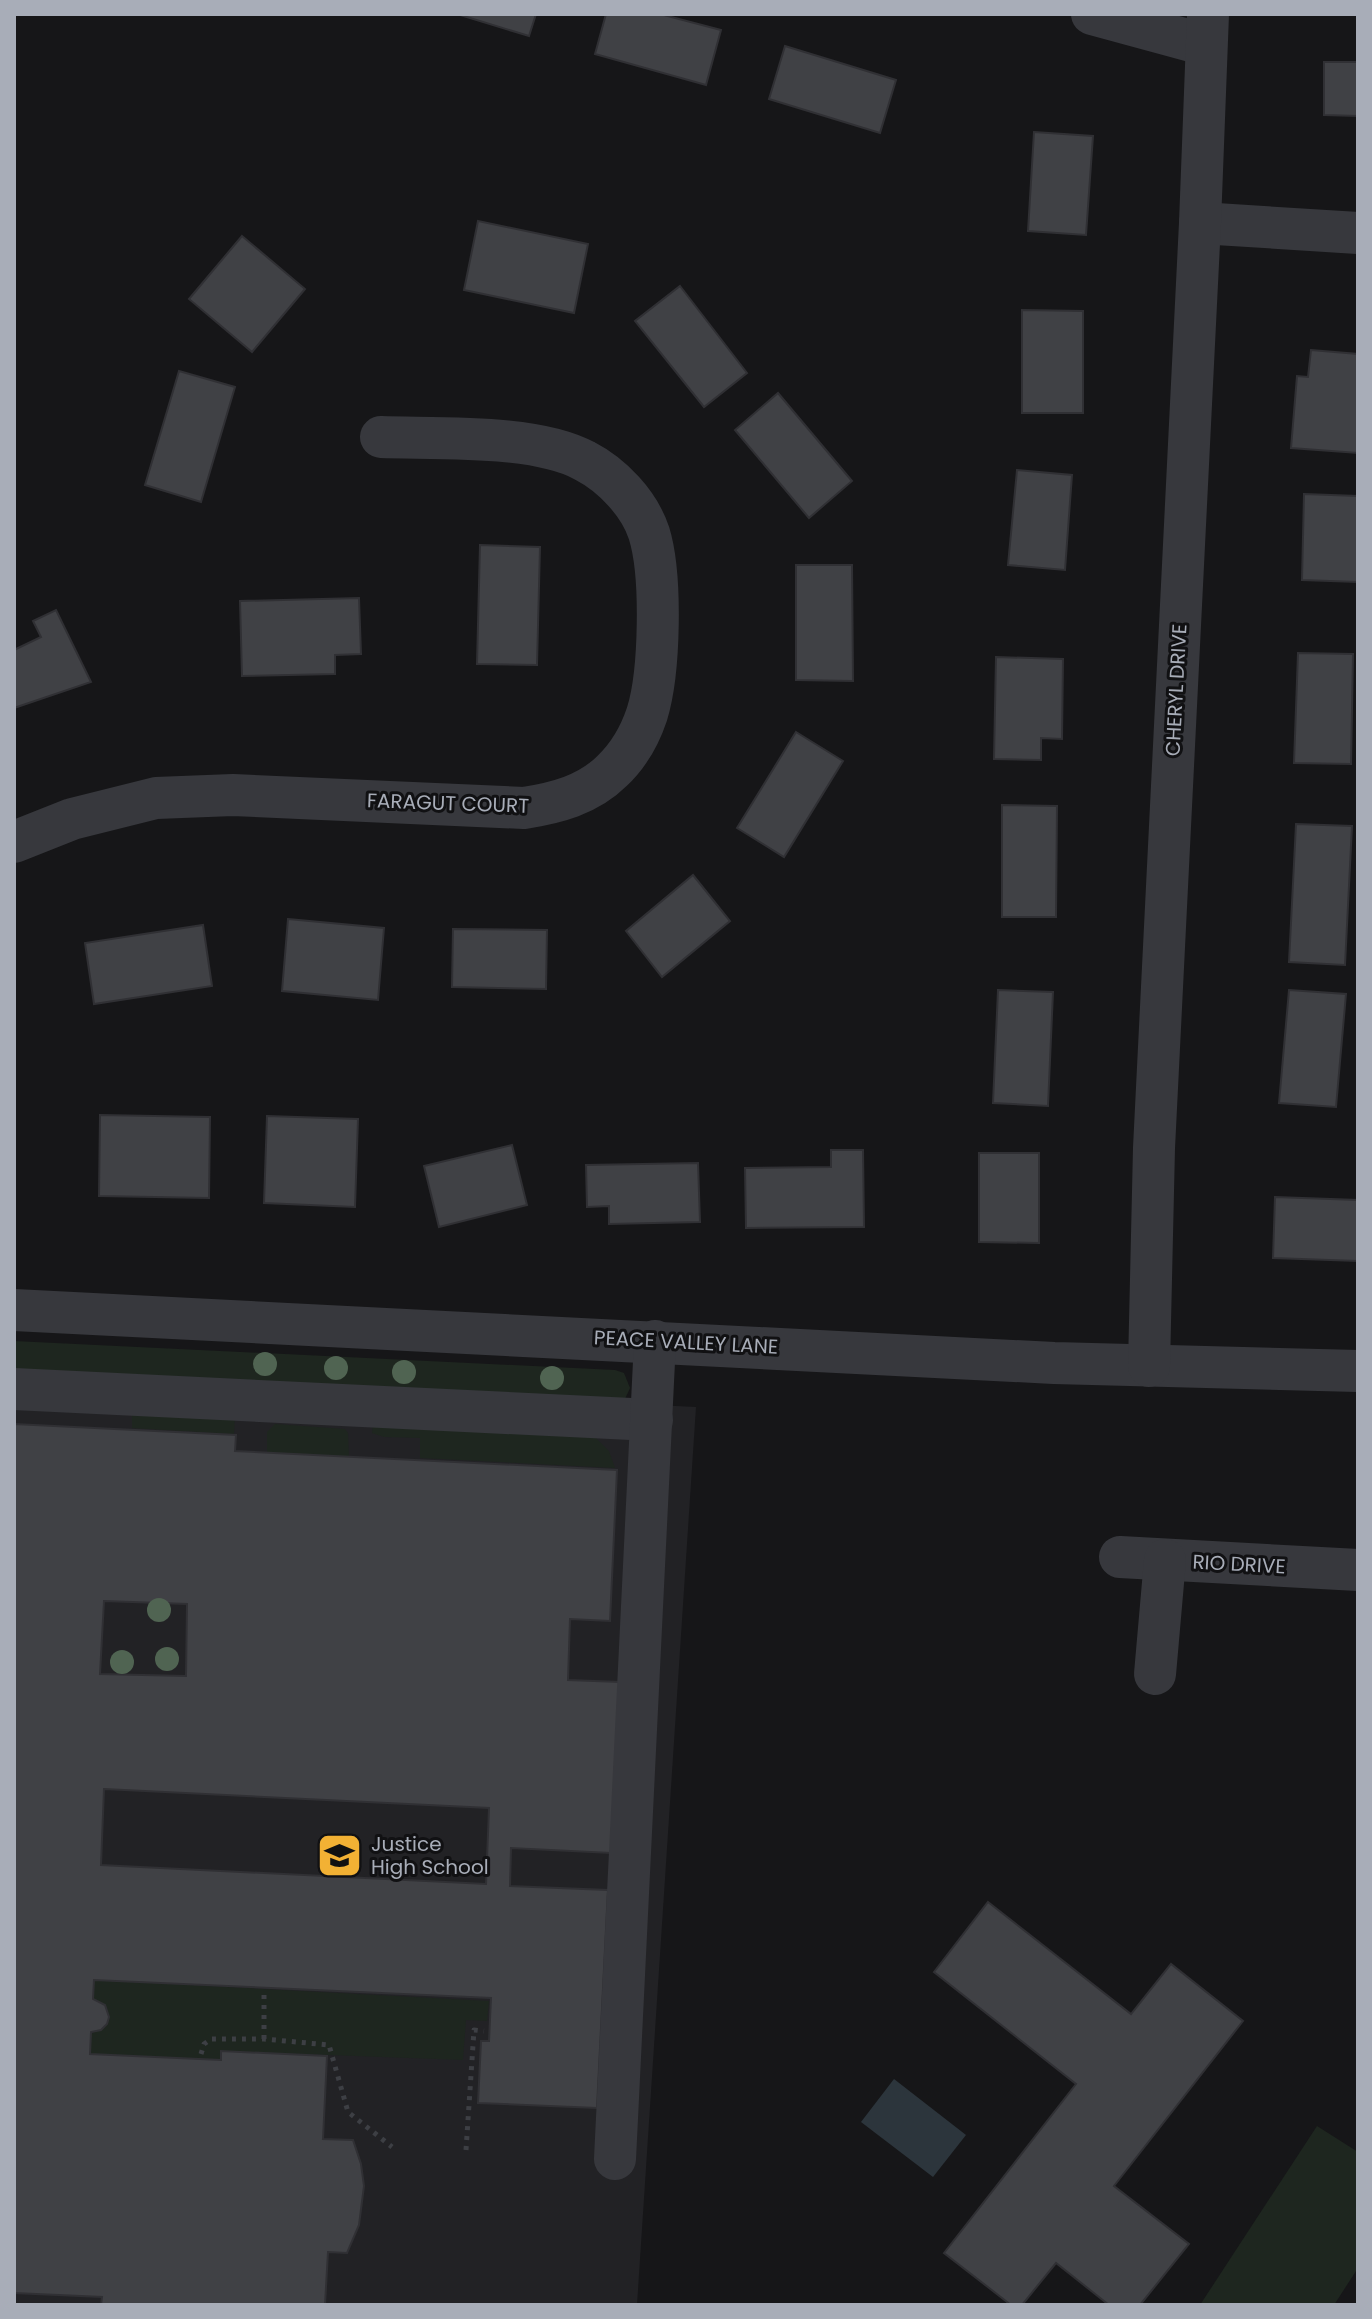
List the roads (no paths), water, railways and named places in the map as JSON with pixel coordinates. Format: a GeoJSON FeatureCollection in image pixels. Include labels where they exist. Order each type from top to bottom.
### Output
{"type":"FeatureCollection","features":[{"type":"Feature","properties":{"kind":"street"},"geometry":{"type":"LineString","coordinates":[[1092,14],[1207,29]]}},
{"type":"Feature","properties":{"kind":"street","name":"CHERYL DRIVE"},"geometry":{"type":"LineString","coordinates":[[1149,1366],[1154,1148],[1207,29]]}},
{"type":"Feature","properties":{"kind":"street"},"geometry":{"type":"LineString","coordinates":[[1200,223],[1358,233]]}},
{"type":"Feature","properties":{"kind":"street","name":"FARAGUT COURT"},"geometry":{"type":"LineString","coordinates":[[14,842],[72,819],[156,798],[233,795],[524,808],[555,803],[591,787],[613,771],[636,740],[642,726],[655,665],[657,582],[648,532],[634,503],[589,462],[566,451],[502,442],[381,437]]}},
{"type":"Feature","properties":{"kind":"street","name":"PEACE VALLEY LANE"},"geometry":{"type":"LineString","coordinates":[[14,1310],[1149,1366],[1358,1371]]}},
{"type":"Feature","properties":{"kind":"street"},"geometry":{"type":"LineString","coordinates":[[615,2159],[655,1341]]}},
{"type":"Feature","properties":{"kind":"street"},"geometry":{"type":"LineString","coordinates":[[14,1389],[652,1420]]}},
{"type":"Feature","properties":{"kind":"street","name":"RIO DRIVE"},"geometry":{"type":"LineString","coordinates":[[1120,1557],[1358,1570]]}},
{"type":"Feature","properties":{"kind":"street"},"geometry":{"type":"LineString","coordinates":[[1155,1674],[1165,1560]]}},
{"type":"Feature","properties":{"kind":"place","name":"Justice High School"},"geometry":{"type":"Point","coordinates":[340,1856]}}]}
